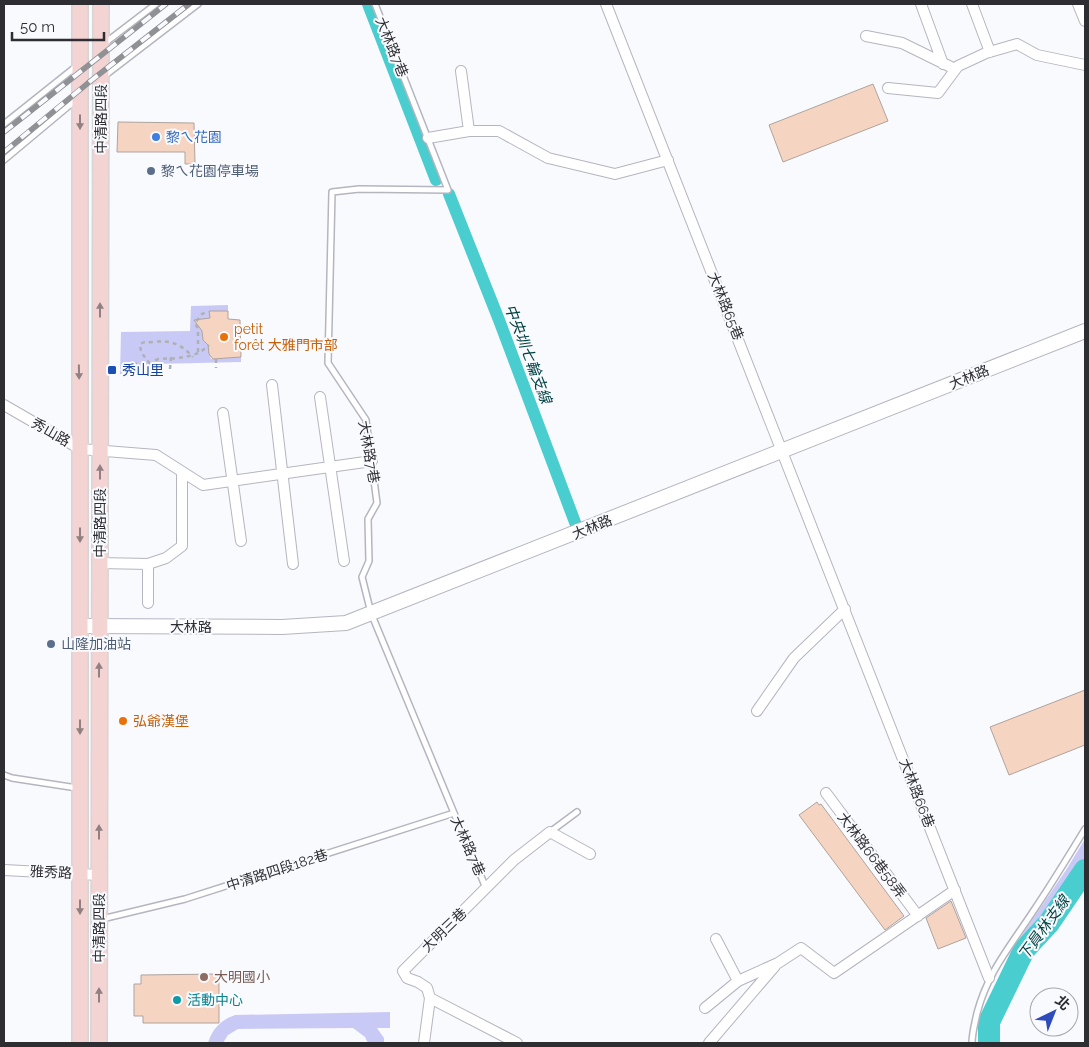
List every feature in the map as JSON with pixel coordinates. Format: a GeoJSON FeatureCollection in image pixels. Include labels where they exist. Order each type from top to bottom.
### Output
{"type":"FeatureCollection","features":[{"type":"Feature","properties":{"kind":"main road","name":"中清路四段"},"geometry":{"type":"LineString","coordinates":[[80,4],[80,1043]]}},
{"type":"Feature","properties":{"kind":"main road","name":"中清路四段"},"geometry":{"type":"LineString","coordinates":[[99,1043],[101,4]]}},
{"type":"Feature","properties":{"kind":"street","name":"大林路65巷"},"geometry":{"type":"LineString","coordinates":[[606,4],[783,451]]}},
{"type":"Feature","properties":{"kind":"street"},"geometry":{"type":"LineString","coordinates":[[921,4],[943,64]]}},
{"type":"Feature","properties":{"kind":"street"},"geometry":{"type":"LineString","coordinates":[[972,4],[990,52]]}},
{"type":"Feature","properties":{"kind":"street"},"geometry":{"type":"LineString","coordinates":[[1078,4],[1085,22]]}},
{"type":"Feature","properties":{"kind":"street"},"geometry":{"type":"LineString","coordinates":[[866,36],[902,43],[955,70]]}},
{"type":"Feature","properties":{"kind":"street"},"geometry":{"type":"LineString","coordinates":[[888,88],[938,93],[958,66],[990,52],[1017,44],[1037,54],[1085,65]]}},
{"type":"Feature","properties":{"kind":"street"},"geometry":{"type":"LineString","coordinates":[[461,71],[469,131]]}},
{"type":"Feature","properties":{"kind":"street"},"geometry":{"type":"LineString","coordinates":[[428,138],[469,131],[499,130],[548,158],[616,174],[668,160]]}},
{"type":"Feature","properties":{"kind":"street","name":"大林路"},"geometry":{"type":"LineString","coordinates":[[80,626],[282,627],[346,623],[1085,331]]}},
{"type":"Feature","properties":{"kind":"street"},"geometry":{"type":"LineString","coordinates":[[272,385],[293,564]]}},
{"type":"Feature","properties":{"kind":"street"},"geometry":{"type":"LineString","coordinates":[[320,397],[344,561]]}},
{"type":"Feature","properties":{"kind":"street","name":"秀山路"},"geometry":{"type":"LineString","coordinates":[[4,405],[80,449],[156,455],[203,485],[372,461]]}},
{"type":"Feature","properties":{"kind":"street"},"geometry":{"type":"LineString","coordinates":[[223,413],[241,541]]}},
{"type":"Feature","properties":{"kind":"street","name":"大林路66巷"},"geometry":{"type":"LineString","coordinates":[[783,451],[989,978]]}},
{"type":"Feature","properties":{"kind":"street"},"geometry":{"type":"LineString","coordinates":[[100,563],[148,564],[166,558],[182,546],[182,472]]}},
{"type":"Feature","properties":{"kind":"street"},"geometry":{"type":"LineString","coordinates":[[148,564],[148,603]]}},
{"type":"Feature","properties":{"kind":"street"},"geometry":{"type":"LineString","coordinates":[[757,711],[794,658],[845,609]]}},
{"type":"Feature","properties":{"kind":"street","name":"大林路66巷58弄"},"geometry":{"type":"LineString","coordinates":[[826,794],[918,916]]}},
{"type":"Feature","properties":{"kind":"street"},"geometry":{"type":"LineString","coordinates":[[550,832],[590,854]]}},
{"type":"Feature","properties":{"kind":"street","name":"大明三巷"},"geometry":{"type":"LineString","coordinates":[[430,998],[427,988],[407,978],[403,971],[514,860],[550,832]]}},
{"type":"Feature","properties":{"kind":"street","name":"雅秀路"},"geometry":{"type":"LineString","coordinates":[[4,870],[99,875]]}},
{"type":"Feature","properties":{"kind":"street"},"geometry":{"type":"LineString","coordinates":[[705,1008],[738,982],[778,963],[801,948],[834,973],[955,890]]}},
{"type":"Feature","properties":{"kind":"street"},"geometry":{"type":"LineString","coordinates":[[716,940],[738,982]]}},
{"type":"Feature","properties":{"kind":"street"},"geometry":{"type":"LineString","coordinates":[[709,1043],[778,963]]}},
{"type":"Feature","properties":{"kind":"street"},"geometry":{"type":"LineString","coordinates":[[424,1043],[430,998],[517,1043]]}},
{"type":"Feature","properties":{"kind":"lane"},"geometry":{"type":"LineString","coordinates":[[101,46],[156,4]]}},
{"type":"Feature","properties":{"kind":"lane"},"geometry":{"type":"LineString","coordinates":[[101,79],[198,4]]}},
{"type":"Feature","properties":{"kind":"lane","name":"大林路7巷"},"geometry":{"type":"LineString","coordinates":[[375,4],[448,190],[359,189],[332,192],[328,363],[366,420],[377,503],[368,519],[368,561],[362,577],[371,613],[487,889]]}},
{"type":"Feature","properties":{"kind":"lane"},"geometry":{"type":"LineString","coordinates":[[4,124],[80,63]]}},
{"type":"Feature","properties":{"kind":"lane"},"geometry":{"type":"LineString","coordinates":[[4,160],[80,96]]}},
{"type":"Feature","properties":{"kind":"lane"},"geometry":{"type":"LineString","coordinates":[[4,775],[12,778],[80,788]]}},
{"type":"Feature","properties":{"kind":"lane","name":"大明三巷"},"geometry":{"type":"LineString","coordinates":[[550,832],[577,812]]}},
{"type":"Feature","properties":{"kind":"lane","name":"中清路四段182巷"},"geometry":{"type":"LineString","coordinates":[[99,920],[185,899],[454,813]]}},
{"type":"Feature","properties":{"kind":"lane"},"geometry":{"type":"LineString","coordinates":[[972,1043],[972,1034],[981,998],[989,978],[1085,828]]}},
{"type":"Feature","properties":{"kind":"path"},"geometry":{"type":"LineString","coordinates":[[198,352],[198,329],[195,323],[202,314],[207,312]]}},
{"type":"Feature","properties":{"kind":"path"},"geometry":{"type":"LineString","coordinates":[[150,364],[144,359],[140,349],[140,344],[144,342],[161,340],[177,344],[184,347],[192,357]]}},
{"type":"Feature","properties":{"kind":"path"},"geometry":{"type":"LineString","coordinates":[[134,363],[148,372],[150,364],[158,359],[192,357],[198,352],[204,351],[209,345]]}},
{"type":"Feature","properties":{"kind":"path"},"geometry":{"type":"LineString","coordinates":[[170,369],[171,357]]}},
{"type":"Feature","properties":{"kind":"path"},"geometry":{"type":"LineString","coordinates":[[216,359],[216,368]]}},
{"type":"Feature","properties":{"kind":"shaded area"},"geometry":{"type":"Polygon","coordinates":[[[228,305],[228,311],[210,311],[210,319],[197,322],[197,325],[202,328],[203,340],[211,347],[209,350],[211,359],[241,357],[241,362],[154,364],[154,374],[120,374],[121,332],[190,331],[191,306],[228,305]]]}},
{"type":"Feature","properties":{"kind":"shaded area"},"geometry":{"type":"Polygon","coordinates":[[[1085,839],[1085,861],[1051,910],[1007,962],[1011,951],[1085,839]]]}},
{"type":"Feature","properties":{"kind":"shaded area"},"geometry":{"type":"Polygon","coordinates":[[[390,1012],[390,1028],[377,1028],[384,1038],[384,1043],[368,1043],[365,1037],[353,1028],[238,1029],[228,1035],[223,1043],[208,1043],[212,1033],[218,1026],[235,1015],[390,1012]]]}},
{"type":"Feature","properties":{"kind":"building"},"geometry":{"type":"Polygon","coordinates":[[[873,84],[888,121],[783,162],[769,125],[873,84]]]}},
{"type":"Feature","properties":{"kind":"building","name":"黎ㄟ花園"},"geometry":{"type":"Polygon","coordinates":[[[118,122],[194,123],[195,164],[185,164],[185,152],[117,152],[118,122]]]}},
{"type":"Feature","properties":{"kind":"building"},"geometry":{"type":"Polygon","coordinates":[[[209,311],[228,311],[228,319],[240,320],[241,357],[213,359],[209,354],[208,345],[203,340],[202,331],[194,320],[210,318],[209,311]]]}},
{"type":"Feature","properties":{"kind":"building"},"geometry":{"type":"Polygon","coordinates":[[[1085,690],[1085,745],[1009,775],[990,727],[1085,690]]]}},
{"type":"Feature","properties":{"kind":"building"},"geometry":{"type":"Polygon","coordinates":[[[817,802],[819,805],[821,804],[904,916],[885,930],[799,815],[817,802]]]}},
{"type":"Feature","properties":{"kind":"building"},"geometry":{"type":"Polygon","coordinates":[[[951,901],[966,938],[938,949],[926,918],[951,901]]]}},
{"type":"Feature","properties":{"kind":"building","name":"活動中心"},"geometry":{"type":"Polygon","coordinates":[[[219,974],[219,1023],[143,1023],[143,1016],[134,1016],[134,984],[141,984],[141,975],[219,974]]]}},
{"type":"Feature","properties":{"kind":"waterway"},"geometry":{"type":"LineString","coordinates":[[368,4],[436,180]]}},
{"type":"Feature","properties":{"kind":"waterway","name":"中央圳七輪支線"},"geometry":{"type":"LineString","coordinates":[[449,194],[499,320],[576,525]]}},
{"type":"Feature","properties":{"kind":"waterway","name":"下員林支線"},"geometry":{"type":"LineString","coordinates":[[989,1043],[989,1022],[1024,950],[1049,923],[1085,870]]}},
{"type":"Feature","properties":{"kind":"railway"},"geometry":{"type":"LineString","coordinates":[[4,132],[166,4]]}},
{"type":"Feature","properties":{"kind":"railway"},"geometry":{"type":"LineString","coordinates":[[4,152],[189,4]]}},
{"type":"Feature","properties":{"kind":"place","name":"黎ㄟ花園"},"geometry":{"type":"Point","coordinates":[156,137]}},
{"type":"Feature","properties":{"kind":"place","name":"黎ㄟ花園停車場"},"geometry":{"type":"Point","coordinates":[151,171]}},
{"type":"Feature","properties":{"kind":"place","name":"petit forêt 大雅門市部"},"geometry":{"type":"Point","coordinates":[224,337]}},
{"type":"Feature","properties":{"kind":"place","name":"秀山里"},"geometry":{"type":"Point","coordinates":[112,370]}},
{"type":"Feature","properties":{"kind":"place","name":"山隆加油站"},"geometry":{"type":"Point","coordinates":[51,644]}},
{"type":"Feature","properties":{"kind":"place","name":"弘爺漢堡"},"geometry":{"type":"Point","coordinates":[123,721]}},
{"type":"Feature","properties":{"kind":"place","name":"大明國小"},"geometry":{"type":"Point","coordinates":[204,977]}},
{"type":"Feature","properties":{"kind":"place","name":"活動中心"},"geometry":{"type":"Point","coordinates":[177,1000]}}]}
